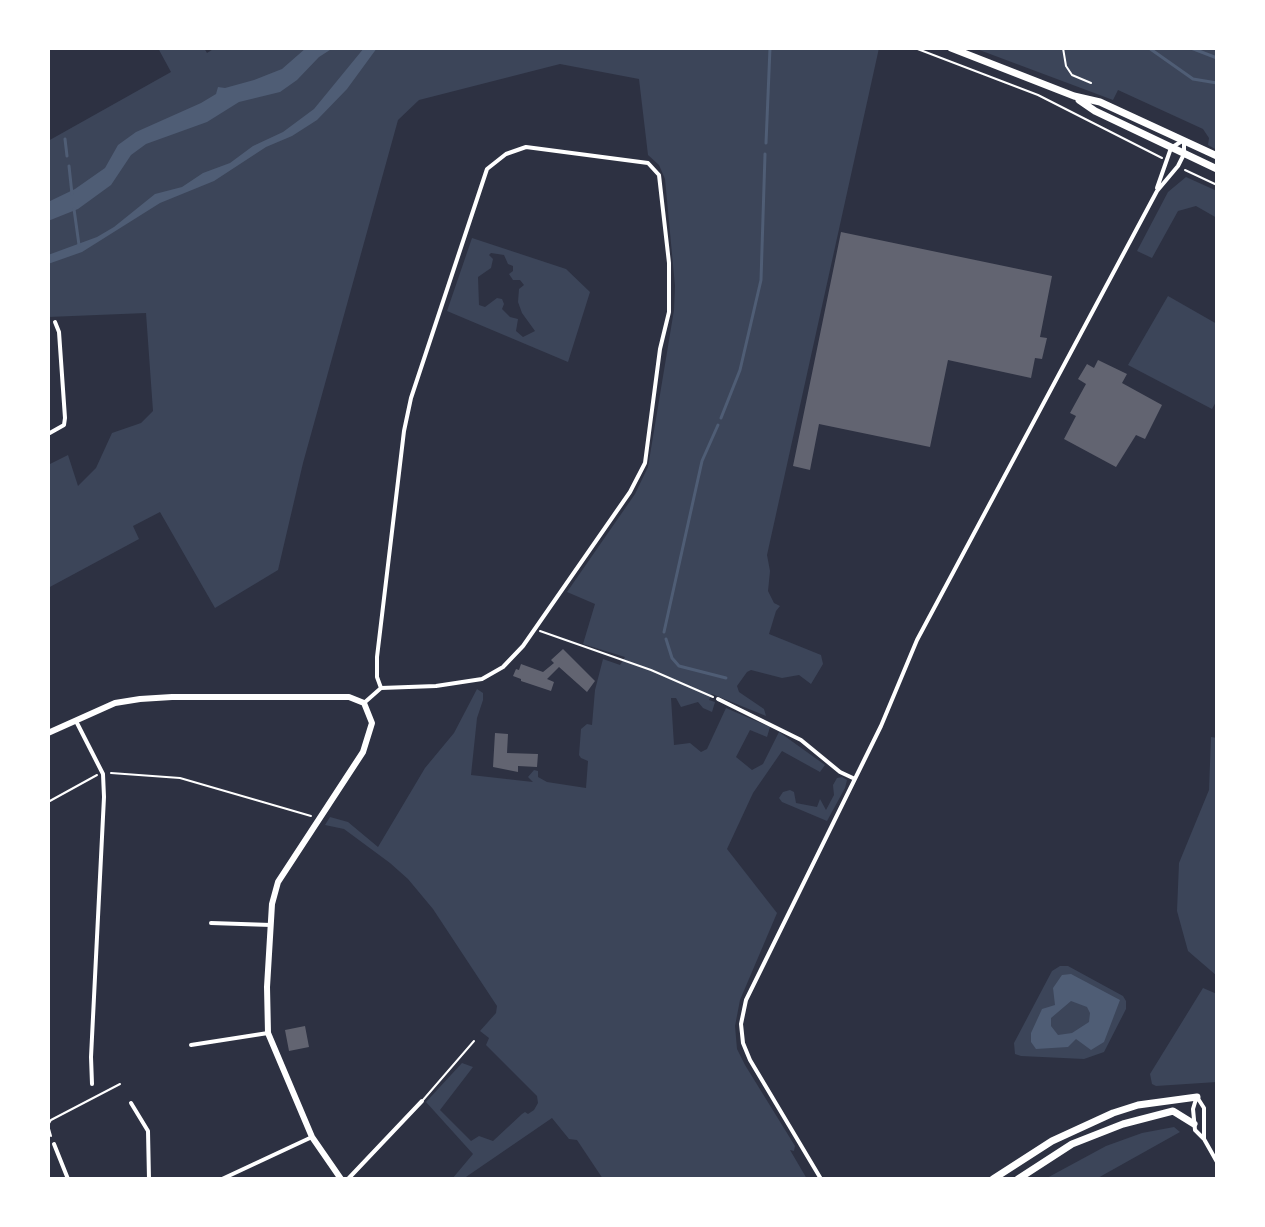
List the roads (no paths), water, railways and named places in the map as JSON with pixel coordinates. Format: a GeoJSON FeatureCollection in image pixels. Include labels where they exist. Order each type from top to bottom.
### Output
{"type":"FeatureCollection","features":[{"type":"Feature","properties":{"kind":"main road"},"geometry":{"type":"LineString","coordinates":[[951,48],[1074,96],[1100,102],[1217,156]]}},
{"type":"Feature","properties":{"kind":"main road"},"geometry":{"type":"LineString","coordinates":[[1074,96],[1095,111],[1217,169]]}},
{"type":"Feature","properties":{"kind":"main road"},"geometry":{"type":"LineString","coordinates":[[993,1179],[1052,1141],[1113,1113],[1138,1105],[1197,1097]]}},
{"type":"Feature","properties":{"kind":"main road"},"geometry":{"type":"LineString","coordinates":[[1018,1179],[1055,1154],[1096,1133],[1173,1111],[1194,1124]]}},
{"type":"Feature","properties":{"kind":"street"},"geometry":{"type":"LineString","coordinates":[[1157,191],[1171,148],[1184,140]]}},
{"type":"Feature","properties":{"kind":"street"},"geometry":{"type":"LineString","coordinates":[[821,1179],[743,1043],[741,1024],[751,987],[855,779],[917,640],[1157,191],[1173,174],[1184,154],[1184,140]]}},
{"type":"Feature","properties":{"kind":"street"},"geometry":{"type":"LineString","coordinates":[[364,703],[381,688],[436,686],[482,679],[503,667],[523,646],[630,492],[645,463],[660,349],[669,312],[669,263],[659,175],[648,163],[526,147],[506,154],[487,169],[411,398],[404,431],[377,657],[377,677],[381,688]]}},
{"type":"Feature","properties":{"kind":"street"},"geometry":{"type":"LineString","coordinates":[[48,434],[64,425],[65,418],[59,332],[55,322]]}},
{"type":"Feature","properties":{"kind":"street"},"geometry":{"type":"LineString","coordinates":[[48,733],[115,703],[172,697],[349,697],[364,703],[372,723],[363,752],[278,882],[272,904],[266,1015],[268,1033],[312,1137],[341,1179]]}},
{"type":"Feature","properties":{"kind":"street"},"geometry":{"type":"LineString","coordinates":[[718,699],[801,740],[840,772],[855,779]]}},
{"type":"Feature","properties":{"kind":"street"},"geometry":{"type":"LineString","coordinates":[[75,720],[103,774],[92,1084]]}},
{"type":"Feature","properties":{"kind":"street"},"geometry":{"type":"LineString","coordinates":[[211,923],[271,925]]}},
{"type":"Feature","properties":{"kind":"street"},"geometry":{"type":"LineString","coordinates":[[191,1045],[268,1033]]}},
{"type":"Feature","properties":{"kind":"street"},"geometry":{"type":"LineString","coordinates":[[1197,1097],[1193,1109],[1195,1130],[1217,1162]]}},
{"type":"Feature","properties":{"kind":"street"},"geometry":{"type":"LineString","coordinates":[[1197,1097],[1204,1108],[1204,1139]]}},
{"type":"Feature","properties":{"kind":"street"},"geometry":{"type":"LineString","coordinates":[[348,1179],[422,1101]]}},
{"type":"Feature","properties":{"kind":"street"},"geometry":{"type":"LineString","coordinates":[[131,1103],[148,1131],[149,1179]]}},
{"type":"Feature","properties":{"kind":"street"},"geometry":{"type":"LineString","coordinates":[[222,1179],[312,1137]]}},
{"type":"Feature","properties":{"kind":"street"},"geometry":{"type":"LineString","coordinates":[[54,1144],[68,1179]]}},
{"type":"Feature","properties":{"kind":"lane"},"geometry":{"type":"LineString","coordinates":[[422,1101],[474,1041]]}},
{"type":"Feature","properties":{"kind":"waterway"},"geometry":{"type":"LineString","coordinates":[[766,143],[770,48]]}},
{"type":"Feature","properties":{"kind":"waterway"},"geometry":{"type":"LineString","coordinates":[[1149,48],[1193,79],[1217,83]]}},
{"type":"Feature","properties":{"kind":"waterway"},"geometry":{"type":"LineString","coordinates":[[1191,48],[1217,58]]}},
{"type":"Feature","properties":{"kind":"waterway"},"geometry":{"type":"LineString","coordinates":[[65,139],[67,156]]}},
{"type":"Feature","properties":{"kind":"waterway"},"geometry":{"type":"LineString","coordinates":[[721,418],[740,370],[761,280],[765,154]]}},
{"type":"Feature","properties":{"kind":"waterway"},"geometry":{"type":"LineString","coordinates":[[69,166],[72,194]]}},
{"type":"Feature","properties":{"kind":"waterway"},"geometry":{"type":"LineString","coordinates":[[74,209],[79,245]]}},
{"type":"Feature","properties":{"kind":"waterway"},"geometry":{"type":"LineString","coordinates":[[664,632],[702,461],[718,425]]}},
{"type":"Feature","properties":{"kind":"waterway"},"geometry":{"type":"LineString","coordinates":[[666,639],[672,658],[679,666],[726,678]]}}]}
